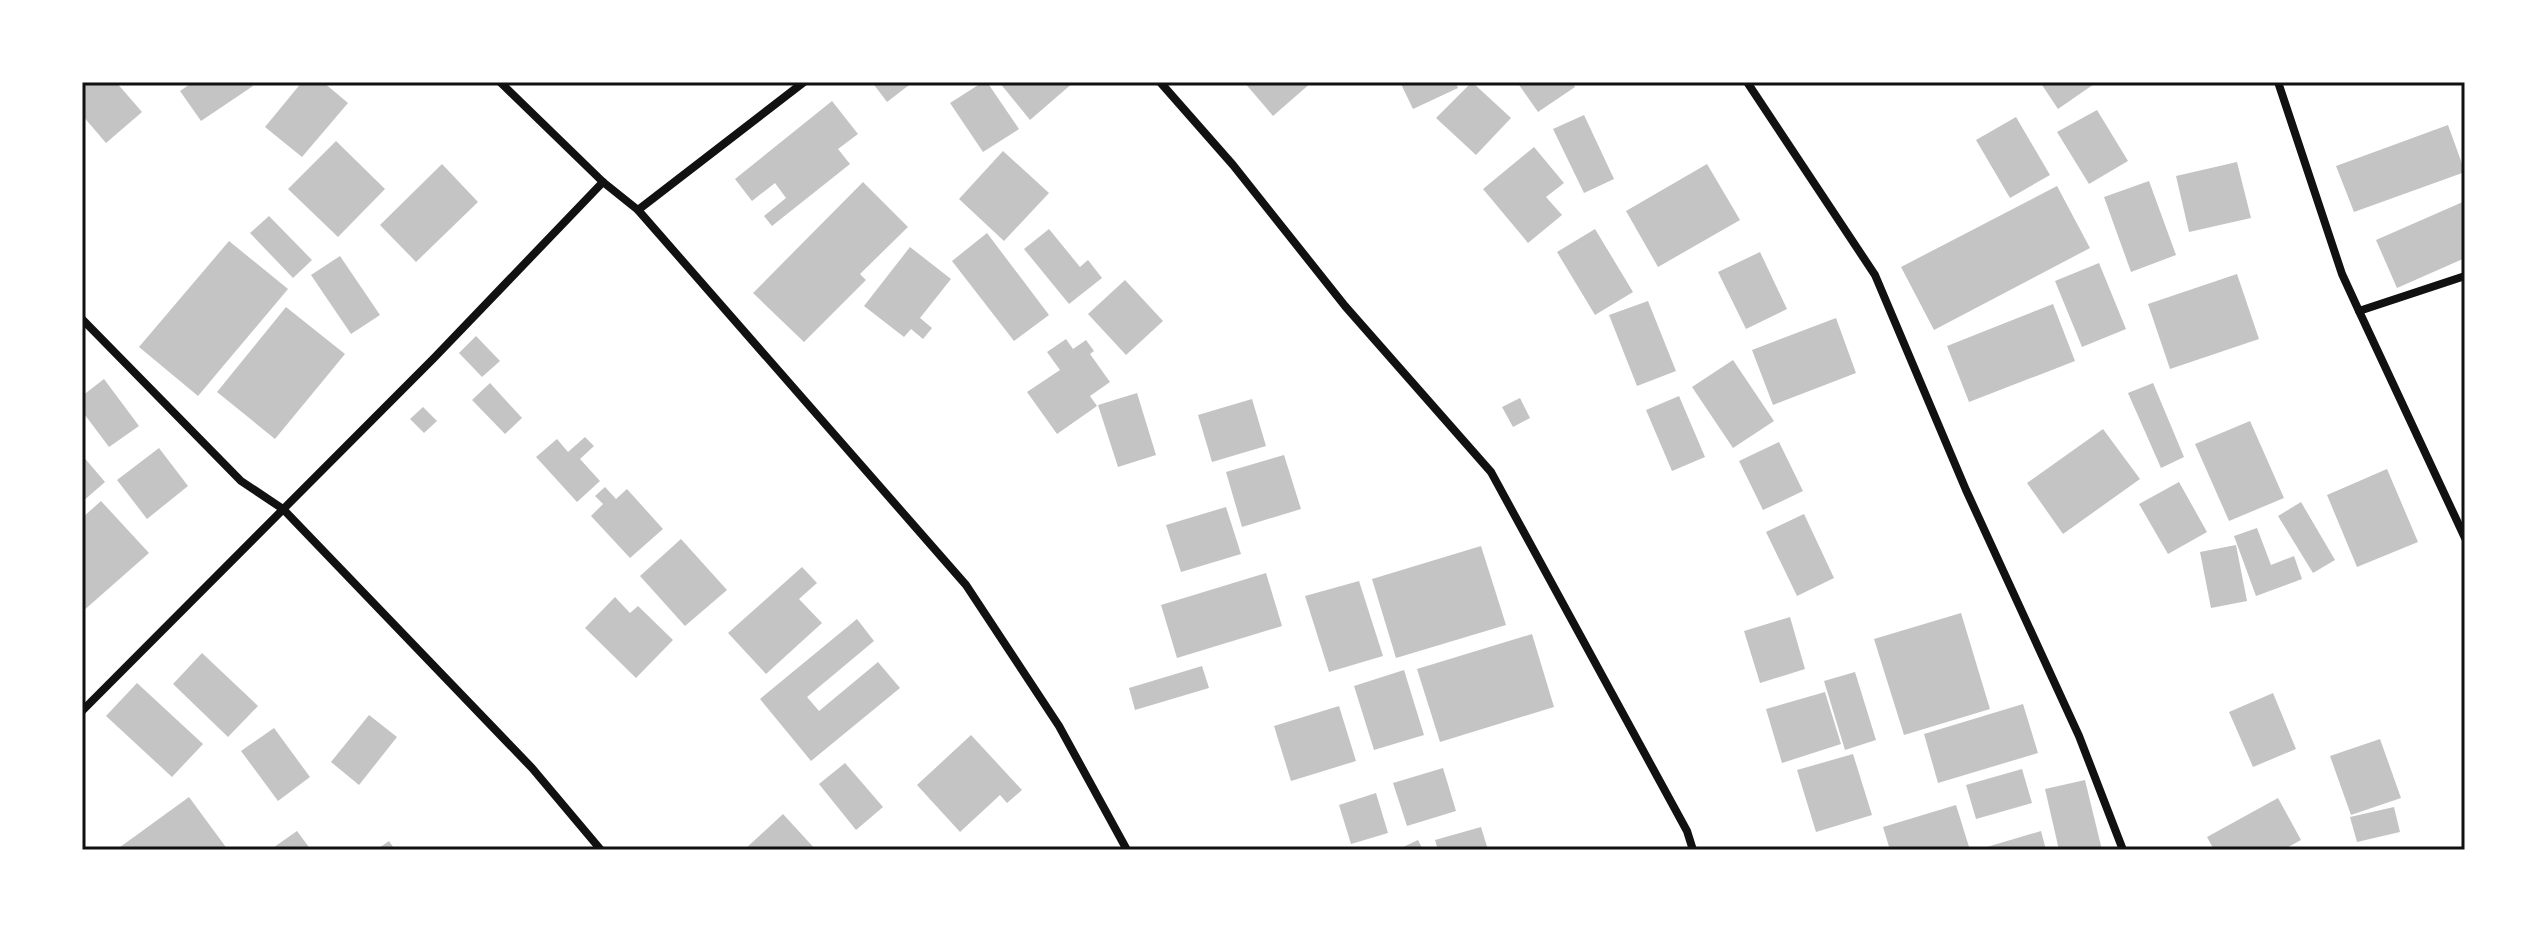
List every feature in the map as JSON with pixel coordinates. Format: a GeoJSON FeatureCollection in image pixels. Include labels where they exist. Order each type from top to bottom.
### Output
{"type":"FeatureCollection","features":[{"type":"Feature","properties":{"kind":"street"},"geometry":{"type":"LineString","coordinates":[[500,82],[603,182],[638,210],[966,585],[1059,726],[1127,850]]}},
{"type":"Feature","properties":{"kind":"street"},"geometry":{"type":"LineString","coordinates":[[638,210],[804,82]]}},
{"type":"Feature","properties":{"kind":"street"},"geometry":{"type":"LineString","coordinates":[[1160,82],[1233,165],[1345,306],[1491,472],[1687,831],[1693,850]]}},
{"type":"Feature","properties":{"kind":"street"},"geometry":{"type":"LineString","coordinates":[[1747,82],[1875,275],[1966,490],[2079,736],[2123,850]]}},
{"type":"Feature","properties":{"kind":"street"},"geometry":{"type":"LineString","coordinates":[[2278,82],[2342,274],[2465,538]]}},
{"type":"Feature","properties":{"kind":"street"},"geometry":{"type":"LineString","coordinates":[[82,711],[434,358],[603,182]]}},
{"type":"Feature","properties":{"kind":"street"},"geometry":{"type":"LineString","coordinates":[[2359,311],[2465,276]]}},
{"type":"Feature","properties":{"kind":"street"},"geometry":{"type":"LineString","coordinates":[[82,319],[241,481],[283,509],[532,768],[601,850]]}},
{"type":"Feature","properties":{"kind":"building"},"geometry":{"type":"Polygon","coordinates":[[[82,82],[116,82],[142,112],[106,143],[82,115],[82,82]]]}},
{"type":"Feature","properties":{"kind":"building"},"geometry":{"type":"Polygon","coordinates":[[[193,82],[250,82],[253,86],[201,121],[180,91],[193,82]]]}},
{"type":"Feature","properties":{"kind":"building"},"geometry":{"type":"Polygon","coordinates":[[[302,82],[323,82],[348,103],[302,157],[265,127],[302,82]]]}},
{"type":"Feature","properties":{"kind":"building"},"geometry":{"type":"Polygon","coordinates":[[[872,82],[913,82],[887,102],[872,82]]]}},
{"type":"Feature","properties":{"kind":"building"},"geometry":{"type":"Polygon","coordinates":[[[987,82],[1019,129],[983,152],[950,103],[987,82]]]}},
{"type":"Feature","properties":{"kind":"building"},"geometry":{"type":"Polygon","coordinates":[[[999,82],[1074,82],[1030,120],[999,82]]]}},
{"type":"Feature","properties":{"kind":"building"},"geometry":{"type":"Polygon","coordinates":[[[1244,82],[1312,82],[1273,116],[1244,82]]]}},
{"type":"Feature","properties":{"kind":"building"},"geometry":{"type":"Polygon","coordinates":[[[1400,82],[1455,82],[1458,88],[1413,109],[1400,82]]]}},
{"type":"Feature","properties":{"kind":"building"},"geometry":{"type":"Polygon","coordinates":[[[1472,82],[1511,118],[1476,155],[1436,118],[1472,82]]]}},
{"type":"Feature","properties":{"kind":"building"},"geometry":{"type":"Polygon","coordinates":[[[1517,82],[1572,82],[1575,87],[1538,112],[1517,82]]]}},
{"type":"Feature","properties":{"kind":"building"},"geometry":{"type":"Polygon","coordinates":[[[2040,82],[2097,82],[2058,109],[2040,82]]]}},
{"type":"Feature","properties":{"kind":"building"},"geometry":{"type":"Polygon","coordinates":[[[832,101],[858,134],[838,149],[850,164],[772,226],[764,216],[786,198],[775,183],[752,201],[735,179],[832,101]]]}},
{"type":"Feature","properties":{"kind":"building"},"geometry":{"type":"Polygon","coordinates":[[[2097,110],[2128,161],[2089,184],[2057,132],[2097,110]]]}},
{"type":"Feature","properties":{"kind":"building"},"geometry":{"type":"Polygon","coordinates":[[[1584,115],[1614,179],[1584,193],[1553,129],[1584,115]]]}},
{"type":"Feature","properties":{"kind":"building"},"geometry":{"type":"Polygon","coordinates":[[[2016,117],[2050,175],[2010,198],[1976,140],[2016,117]]]}},
{"type":"Feature","properties":{"kind":"building"},"geometry":{"type":"Polygon","coordinates":[[[2448,125],[2465,172],[2354,212],[2336,166],[2448,125]]]}},
{"type":"Feature","properties":{"kind":"building"},"geometry":{"type":"Polygon","coordinates":[[[336,141],[385,189],[338,237],[288,189],[336,141]]]}},
{"type":"Feature","properties":{"kind":"building"},"geometry":{"type":"Polygon","coordinates":[[[1534,147],[1564,183],[1546,197],[1562,215],[1528,243],[1483,189],[1534,147]]]}},
{"type":"Feature","properties":{"kind":"building"},"geometry":{"type":"Polygon","coordinates":[[[1003,151],[1049,193],[1004,241],[959,199],[1003,151]]]}},
{"type":"Feature","properties":{"kind":"building"},"geometry":{"type":"Polygon","coordinates":[[[2237,162],[2251,218],[2189,232],[2176,176],[2237,162]]]}},
{"type":"Feature","properties":{"kind":"building"},"geometry":{"type":"Polygon","coordinates":[[[442,164],[478,202],[416,262],[380,225],[442,164]]]}},
{"type":"Feature","properties":{"kind":"building"},"geometry":{"type":"Polygon","coordinates":[[[1707,164],[1740,220],[1658,267],[1626,211],[1707,164]]]}},
{"type":"Feature","properties":{"kind":"building"},"geometry":{"type":"Polygon","coordinates":[[[2149,181],[2176,255],[2131,272],[2104,197],[2149,181]]]}},
{"type":"Feature","properties":{"kind":"building"},"geometry":{"type":"Polygon","coordinates":[[[863,182],[908,227],[860,274],[866,280],[804,342],[753,293],[863,182]]]}},
{"type":"Feature","properties":{"kind":"building"},"geometry":{"type":"Polygon","coordinates":[[[2057,186],[2090,248],[1934,330],[1901,267],[2057,186]]]}},
{"type":"Feature","properties":{"kind":"building"},"geometry":{"type":"Polygon","coordinates":[[[2465,201],[2465,258],[2397,288],[2376,240],[2465,201]]]}},
{"type":"Feature","properties":{"kind":"building"},"geometry":{"type":"Polygon","coordinates":[[[269,216],[312,260],[293,278],[250,233],[269,216]]]}},
{"type":"Feature","properties":{"kind":"building"},"geometry":{"type":"Polygon","coordinates":[[[1049,229],[1080,267],[1088,260],[1102,278],[1069,304],[1024,249],[1049,229]]]}},
{"type":"Feature","properties":{"kind":"building"},"geometry":{"type":"Polygon","coordinates":[[[1595,229],[1633,292],[1595,315],[1557,252],[1595,229]]]}},
{"type":"Feature","properties":{"kind":"building"},"geometry":{"type":"Polygon","coordinates":[[[987,233],[1049,315],[1014,341],[952,261],[987,233]]]}},
{"type":"Feature","properties":{"kind":"building"},"geometry":{"type":"Polygon","coordinates":[[[229,241],[288,289],[198,396],[139,347],[229,241]]]}},
{"type":"Feature","properties":{"kind":"building"},"geometry":{"type":"Polygon","coordinates":[[[910,247],[951,279],[920,318],[932,328],[923,339],[911,329],[904,337],[864,306],[910,247]]]}},
{"type":"Feature","properties":{"kind":"building"},"geometry":{"type":"Polygon","coordinates":[[[1760,252],[1787,309],[1746,329],[1718,272],[1760,252]]]}},
{"type":"Feature","properties":{"kind":"building"},"geometry":{"type":"Polygon","coordinates":[[[340,256],[380,315],[351,334],[311,275],[340,256]]]}},
{"type":"Feature","properties":{"kind":"building"},"geometry":{"type":"Polygon","coordinates":[[[2099,263],[2126,329],[2082,347],[2055,281],[2099,263]]]}},
{"type":"Feature","properties":{"kind":"building"},"geometry":{"type":"Polygon","coordinates":[[[2237,274],[2259,339],[2170,369],[2148,304],[2237,274]]]}},
{"type":"Feature","properties":{"kind":"building"},"geometry":{"type":"Polygon","coordinates":[[[1125,280],[1163,321],[1126,355],[1088,314],[1125,280]]]}},
{"type":"Feature","properties":{"kind":"building"},"geometry":{"type":"Polygon","coordinates":[[[1648,301],[1676,371],[1637,386],[1609,315],[1648,301]]]}},
{"type":"Feature","properties":{"kind":"building"},"geometry":{"type":"Polygon","coordinates":[[[2053,304],[2075,361],[1969,402],[1947,346],[2053,304]]]}},
{"type":"Feature","properties":{"kind":"building"},"geometry":{"type":"Polygon","coordinates":[[[286,307],[345,354],[275,439],[217,392],[286,307]]]}},
{"type":"Feature","properties":{"kind":"building"},"geometry":{"type":"Polygon","coordinates":[[[1836,318],[1856,373],[1773,405],[1752,350],[1836,318]]]}},
{"type":"Feature","properties":{"kind":"building"},"geometry":{"type":"Polygon","coordinates":[[[476,336],[500,361],[482,377],[459,353],[476,336]]]}},
{"type":"Feature","properties":{"kind":"building"},"geometry":{"type":"Polygon","coordinates":[[[1066,339],[1073,349],[1086,340],[1094,351],[1090,354],[1110,382],[1090,396],[1097,406],[1057,434],[1027,392],[1060,370],[1047,352],[1066,339]]]}},
{"type":"Feature","properties":{"kind":"building"},"geometry":{"type":"Polygon","coordinates":[[[1733,360],[1774,421],[1733,448],[1692,387],[1733,360]]]}},
{"type":"Feature","properties":{"kind":"building"},"geometry":{"type":"Polygon","coordinates":[[[104,379],[139,426],[109,447],[82,411],[82,396],[104,379]]]}},
{"type":"Feature","properties":{"kind":"building"},"geometry":{"type":"Polygon","coordinates":[[[490,383],[522,418],[505,434],[472,400],[490,383]]]}},
{"type":"Feature","properties":{"kind":"building"},"geometry":{"type":"Polygon","coordinates":[[[2153,383],[2184,457],[2161,468],[2128,393],[2153,383]]]}},
{"type":"Feature","properties":{"kind":"building"},"geometry":{"type":"Polygon","coordinates":[[[1137,393],[1156,455],[1118,467],[1098,405],[1137,393]]]}},
{"type":"Feature","properties":{"kind":"building"},"geometry":{"type":"Polygon","coordinates":[[[1679,396],[1705,457],[1672,471],[1646,410],[1679,396]]]}},
{"type":"Feature","properties":{"kind":"building"},"geometry":{"type":"Polygon","coordinates":[[[1520,398],[1530,418],[1513,427],[1502,407],[1520,398]]]}},
{"type":"Feature","properties":{"kind":"building"},"geometry":{"type":"Polygon","coordinates":[[[1252,399],[1266,446],[1212,462],[1198,415],[1252,399]]]}},
{"type":"Feature","properties":{"kind":"building"},"geometry":{"type":"Polygon","coordinates":[[[423,407],[437,421],[424,433],[410,419],[423,407]]]}},
{"type":"Feature","properties":{"kind":"building"},"geometry":{"type":"Polygon","coordinates":[[[2250,421],[2284,498],[2229,521],[2195,444],[2250,421]]]}},
{"type":"Feature","properties":{"kind":"building"},"geometry":{"type":"Polygon","coordinates":[[[2103,429],[2140,479],[2063,534],[2027,483],[2103,429]]]}},
{"type":"Feature","properties":{"kind":"building"},"geometry":{"type":"Polygon","coordinates":[[[585,437],[594,446],[580,459],[600,481],[577,502],[536,457],[557,439],[568,452],[585,437]]]}},
{"type":"Feature","properties":{"kind":"building"},"geometry":{"type":"Polygon","coordinates":[[[1779,442],[1803,491],[1763,510],[1739,461],[1779,442]]]}},
{"type":"Feature","properties":{"kind":"building"},"geometry":{"type":"Polygon","coordinates":[[[159,448],[188,486],[147,519],[117,480],[159,448]]]}},
{"type":"Feature","properties":{"kind":"building"},"geometry":{"type":"Polygon","coordinates":[[[82,455],[105,482],[82,502],[82,455]]]}},
{"type":"Feature","properties":{"kind":"building"},"geometry":{"type":"Polygon","coordinates":[[[1284,455],[1301,509],[1242,527],[1226,472],[1284,455]]]}},
{"type":"Feature","properties":{"kind":"building"},"geometry":{"type":"Polygon","coordinates":[[[2387,469],[2418,542],[2357,567],[2327,495],[2387,469]]]}},
{"type":"Feature","properties":{"kind":"building"},"geometry":{"type":"Polygon","coordinates":[[[2179,482],[2207,532],[2168,554],[2139,504],[2179,482]]]}},
{"type":"Feature","properties":{"kind":"building"},"geometry":{"type":"Polygon","coordinates":[[[605,487],[616,499],[627,489],[663,529],[630,558],[591,516],[603,504],[595,496],[605,487]]]}},
{"type":"Feature","properties":{"kind":"building"},"geometry":{"type":"Polygon","coordinates":[[[101,501],[149,553],[82,612],[82,518],[101,501]]]}},
{"type":"Feature","properties":{"kind":"building"},"geometry":{"type":"Polygon","coordinates":[[[2301,502],[2335,560],[2313,573],[2278,516],[2301,502]]]}},
{"type":"Feature","properties":{"kind":"building"},"geometry":{"type":"Polygon","coordinates":[[[1226,507],[1241,554],[1181,572],[1166,525],[1226,507]]]}},
{"type":"Feature","properties":{"kind":"building"},"geometry":{"type":"Polygon","coordinates":[[[1804,514],[1834,578],[1797,596],[1766,532],[1804,514]]]}},
{"type":"Feature","properties":{"kind":"building"},"geometry":{"type":"Polygon","coordinates":[[[2257,528],[2271,565],[2294,556],[2302,579],[2256,596],[2234,536],[2257,528]]]}},
{"type":"Feature","properties":{"kind":"building"},"geometry":{"type":"Polygon","coordinates":[[[681,539],[727,590],[685,626],[640,576],[681,539]]]}},
{"type":"Feature","properties":{"kind":"building"},"geometry":{"type":"Polygon","coordinates":[[[2236,545],[2247,601],[2211,608],[2200,552],[2236,545]]]}},
{"type":"Feature","properties":{"kind":"building"},"geometry":{"type":"Polygon","coordinates":[[[1481,546],[1506,625],[1396,658],[1372,579],[1481,546]]]}},
{"type":"Feature","properties":{"kind":"building"},"geometry":{"type":"Polygon","coordinates":[[[802,567],[817,583],[799,599],[822,623],[766,674],[728,633],[802,567]]]}},
{"type":"Feature","properties":{"kind":"building"},"geometry":{"type":"Polygon","coordinates":[[[1266,573],[1282,626],[1177,658],[1161,605],[1266,573]]]}},
{"type":"Feature","properties":{"kind":"building"},"geometry":{"type":"Polygon","coordinates":[[[1359,581],[1383,656],[1329,672],[1305,596],[1359,581]]]}},
{"type":"Feature","properties":{"kind":"building"},"geometry":{"type":"Polygon","coordinates":[[[615,597],[630,613],[638,606],[673,640],[636,678],[585,628],[615,597]]]}},
{"type":"Feature","properties":{"kind":"building"},"geometry":{"type":"Polygon","coordinates":[[[1961,613],[1990,709],[1904,735],[1874,639],[1961,613]]]}},
{"type":"Feature","properties":{"kind":"building"},"geometry":{"type":"Polygon","coordinates":[[[1790,617],[1805,669],[1760,683],[1744,631],[1790,617]]]}},
{"type":"Feature","properties":{"kind":"building"},"geometry":{"type":"Polygon","coordinates":[[[857,619],[874,641],[807,697],[819,711],[878,662],[900,688],[811,761],[760,699],[857,619]]]}},
{"type":"Feature","properties":{"kind":"building"},"geometry":{"type":"Polygon","coordinates":[[[1532,634],[1554,707],[1440,742],[1417,669],[1532,634]]]}},
{"type":"Feature","properties":{"kind":"building"},"geometry":{"type":"Polygon","coordinates":[[[202,653],[258,706],[228,737],[173,684],[202,653]]]}},
{"type":"Feature","properties":{"kind":"building"},"geometry":{"type":"Polygon","coordinates":[[[1202,666],[1209,688],[1135,710],[1129,688],[1202,666]]]}},
{"type":"Feature","properties":{"kind":"building"},"geometry":{"type":"Polygon","coordinates":[[[1404,670],[1424,735],[1374,750],[1354,686],[1404,670]]]}},
{"type":"Feature","properties":{"kind":"building"},"geometry":{"type":"Polygon","coordinates":[[[1855,672],[1876,740],[1845,750],[1824,681],[1855,672]]]}},
{"type":"Feature","properties":{"kind":"building"},"geometry":{"type":"Polygon","coordinates":[[[137,683],[203,744],[172,777],[106,716],[137,683]]]}},
{"type":"Feature","properties":{"kind":"building"},"geometry":{"type":"Polygon","coordinates":[[[1825,692],[1841,744],[1782,763],[1766,709],[1825,692]]]}},
{"type":"Feature","properties":{"kind":"building"},"geometry":{"type":"Polygon","coordinates":[[[2273,693],[2296,749],[2253,767],[2229,712],[2273,693]]]}},
{"type":"Feature","properties":{"kind":"building"},"geometry":{"type":"Polygon","coordinates":[[[2023,704],[2038,753],[1938,783],[1924,734],[2023,704]]]}},
{"type":"Feature","properties":{"kind":"building"},"geometry":{"type":"Polygon","coordinates":[[[1339,706],[1356,761],[1291,781],[1274,726],[1339,706]]]}},
{"type":"Feature","properties":{"kind":"building"},"geometry":{"type":"Polygon","coordinates":[[[369,715],[397,737],[359,785],[331,762],[369,715]]]}},
{"type":"Feature","properties":{"kind":"building"},"geometry":{"type":"Polygon","coordinates":[[[274,728],[310,777],[278,801],[241,751],[274,728]]]}},
{"type":"Feature","properties":{"kind":"building"},"geometry":{"type":"Polygon","coordinates":[[[971,735],[1022,790],[1007,803],[1000,795],[960,832],[917,785],[971,735]]]}},
{"type":"Feature","properties":{"kind":"building"},"geometry":{"type":"Polygon","coordinates":[[[2380,739],[2401,798],[2351,815],[2330,756],[2380,739]]]}},
{"type":"Feature","properties":{"kind":"building"},"geometry":{"type":"Polygon","coordinates":[[[1853,754],[1872,815],[1816,832],[1797,770],[1853,754]]]}},
{"type":"Feature","properties":{"kind":"building"},"geometry":{"type":"Polygon","coordinates":[[[845,763],[883,807],[856,830],[819,784],[845,763]]]}},
{"type":"Feature","properties":{"kind":"building"},"geometry":{"type":"Polygon","coordinates":[[[1443,768],[1456,811],[1407,826],[1393,783],[1443,768]]]}},
{"type":"Feature","properties":{"kind":"building"},"geometry":{"type":"Polygon","coordinates":[[[2022,769],[2032,803],[1976,819],[1966,785],[2022,769]]]}},
{"type":"Feature","properties":{"kind":"building"},"geometry":{"type":"Polygon","coordinates":[[[2085,780],[2102,850],[2059,850],[2045,789],[2085,780]]]}},
{"type":"Feature","properties":{"kind":"building"},"geometry":{"type":"Polygon","coordinates":[[[1376,793],[1388,833],[1351,844],[1339,805],[1376,793]]]}},
{"type":"Feature","properties":{"kind":"building"},"geometry":{"type":"Polygon","coordinates":[[[189,797],[228,850],[116,850],[189,797]]]}},
{"type":"Feature","properties":{"kind":"building"},"geometry":{"type":"Polygon","coordinates":[[[2278,798],[2301,840],[2283,850],[2214,850],[2207,837],[2278,798]]]}},
{"type":"Feature","properties":{"kind":"building"},"geometry":{"type":"Polygon","coordinates":[[[1956,805],[1970,850],[1890,850],[1883,827],[1956,805]]]}},
{"type":"Feature","properties":{"kind":"building"},"geometry":{"type":"Polygon","coordinates":[[[2394,807],[2400,832],[2357,842],[2350,817],[2394,807]]]}},
{"type":"Feature","properties":{"kind":"building"},"geometry":{"type":"Polygon","coordinates":[[[783,814],[816,850],[744,850],[783,814]]]}},
{"type":"Feature","properties":{"kind":"building"},"geometry":{"type":"Polygon","coordinates":[[[1481,827],[1488,850],[1438,850],[1435,840],[1481,827]]]}},
{"type":"Feature","properties":{"kind":"building"},"geometry":{"type":"Polygon","coordinates":[[[297,831],[311,850],[270,850],[297,831]]]}},
{"type":"Feature","properties":{"kind":"building"},"geometry":{"type":"Polygon","coordinates":[[[2041,831],[2046,850],[1980,850],[1980,849],[2041,831]]]}},
{"type":"Feature","properties":{"kind":"building"},"geometry":{"type":"Polygon","coordinates":[[[1418,840],[1423,850],[1397,850],[1418,840]]]}},
{"type":"Feature","properties":{"kind":"building"},"geometry":{"type":"Polygon","coordinates":[[[389,841],[395,850],[376,850],[389,841]]]}}]}
